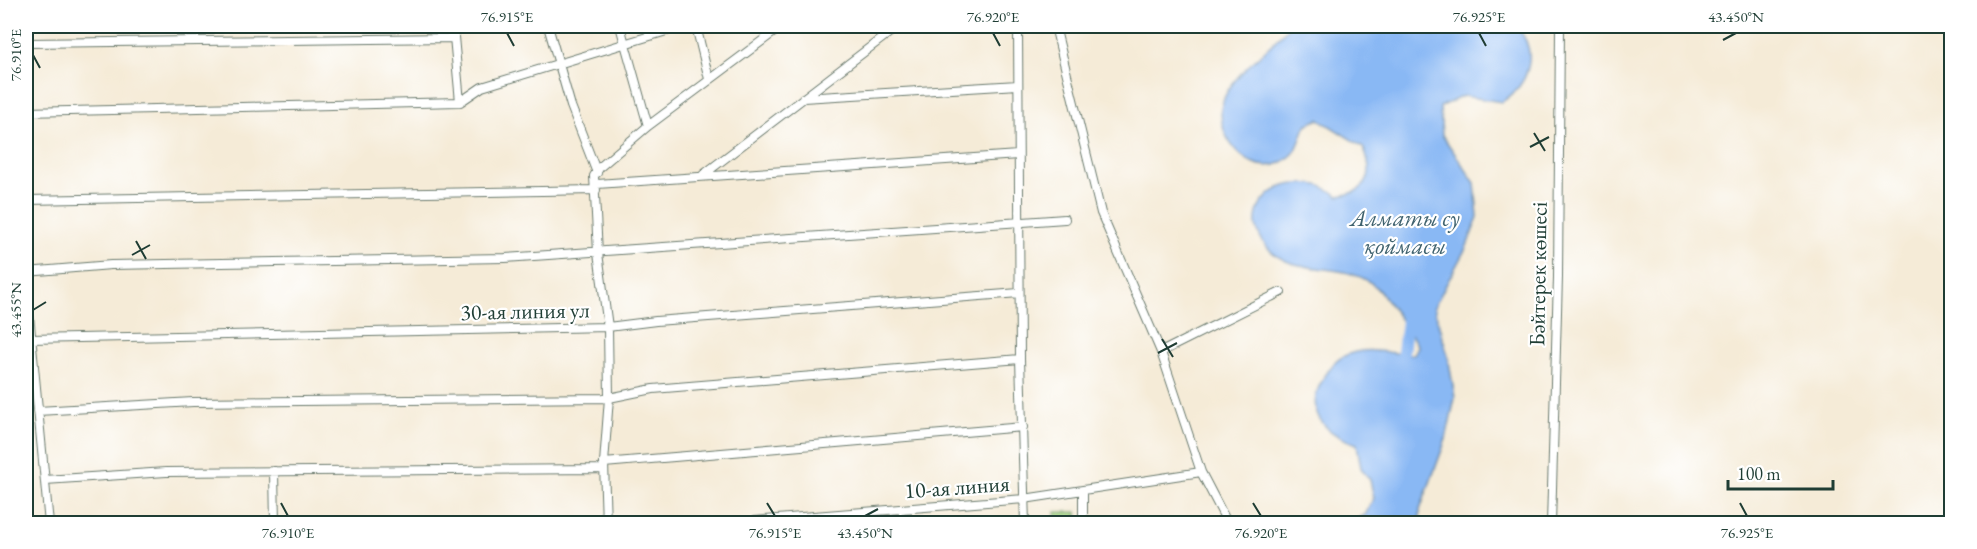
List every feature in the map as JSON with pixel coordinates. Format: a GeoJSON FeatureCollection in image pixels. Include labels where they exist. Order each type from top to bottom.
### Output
{"type":"FeatureCollection","features":[{"type":"Feature","properties":{"kind":"street"},"geometry":{"type":"LineString","coordinates":[[453,26],[460,102]]}},
{"type":"Feature","properties":{"kind":"street"},"geometry":{"type":"LineString","coordinates":[[548,26],[581,137],[597,173]]}},
{"type":"Feature","properties":{"kind":"street"},"geometry":{"type":"LineString","coordinates":[[620,26],[648,126]]}},
{"type":"Feature","properties":{"kind":"street"},"geometry":{"type":"LineString","coordinates":[[26,112],[460,102],[482,87],[683,26]]}},
{"type":"Feature","properties":{"kind":"street"},"geometry":{"type":"LineString","coordinates":[[696,26],[709,79]]}},
{"type":"Feature","properties":{"kind":"street"},"geometry":{"type":"LineString","coordinates":[[703,175],[898,26]]}},
{"type":"Feature","properties":{"kind":"street"},"geometry":{"type":"LineString","coordinates":[[1018,26],[1019,293],[1025,524]]}},
{"type":"Feature","properties":{"kind":"street"},"geometry":{"type":"LineString","coordinates":[[1055,26],[1101,213],[1161,352],[1201,472],[1228,524]]}},
{"type":"Feature","properties":{"kind":"street","name":"Бәйтерек көшесі"},"geometry":{"type":"LineString","coordinates":[[1551,524],[1560,26]]}},
{"type":"Feature","properties":{"kind":"street"},"geometry":{"type":"LineString","coordinates":[[606,524],[604,466],[609,398],[608,327],[598,254],[594,176],[648,126],[777,27]]}},
{"type":"Feature","properties":{"kind":"street"},"geometry":{"type":"LineString","coordinates":[[26,43],[454,39]]}},
{"type":"Feature","properties":{"kind":"street"},"geometry":{"type":"LineString","coordinates":[[802,98],[1018,85]]}},
{"type":"Feature","properties":{"kind":"street"},"geometry":{"type":"LineString","coordinates":[[26,200],[596,187],[703,175],[1018,155]]}},
{"type":"Feature","properties":{"kind":"street"},"geometry":{"type":"LineString","coordinates":[[26,272],[111,265],[493,259],[598,254],[1065,219]]}},
{"type":"Feature","properties":{"kind":"street"},"geometry":{"type":"LineString","coordinates":[[26,283],[29,336],[49,524]]}},
{"type":"Feature","properties":{"kind":"street"},"geometry":{"type":"LineString","coordinates":[[1161,352],[1281,292]]}},
{"type":"Feature","properties":{"kind":"street","name":"30-ая линия ул"},"geometry":{"type":"LineString","coordinates":[[29,336],[608,327],[656,321],[1019,293]]}},
{"type":"Feature","properties":{"kind":"street"},"geometry":{"type":"LineString","coordinates":[[38,411],[193,402],[609,398],[653,389],[1020,359]]}},
{"type":"Feature","properties":{"kind":"street"},"geometry":{"type":"LineString","coordinates":[[45,480],[166,472],[604,466],[1023,427]]}},
{"type":"Feature","properties":{"kind":"street"},"geometry":{"type":"LineString","coordinates":[[274,471],[275,524]]}},
{"type":"Feature","properties":{"kind":"street","name":"10-ая линия"},"geometry":{"type":"LineString","coordinates":[[714,524],[1024,500],[1201,472]]}},
{"type":"Feature","properties":{"kind":"street"},"geometry":{"type":"LineString","coordinates":[[1083,490],[1083,524]]}},
{"type":"Feature","properties":{"kind":"green space"},"geometry":{"type":"Polygon","coordinates":[[[1056,512],[1077,512],[1077,523],[1056,523],[1056,512]]]}},
{"type":"Feature","properties":{"kind":"water","name":"Алматы су қоймасы"},"geometry":{"type":"Polygon","coordinates":[[[1289,26],[1516,26],[1528,46],[1529,57],[1525,77],[1511,95],[1502,102],[1463,96],[1440,107],[1442,135],[1475,183],[1478,217],[1467,246],[1434,307],[1448,356],[1455,398],[1446,439],[1420,510],[1420,523],[1349,523],[1365,515],[1374,498],[1370,480],[1361,468],[1357,444],[1327,428],[1320,420],[1315,402],[1323,379],[1340,358],[1366,350],[1414,354],[1418,347],[1393,309],[1371,283],[1357,276],[1295,264],[1281,258],[1269,249],[1256,225],[1256,216],[1261,204],[1271,193],[1282,187],[1308,183],[1328,189],[1338,196],[1349,194],[1363,186],[1369,173],[1369,165],[1363,147],[1319,119],[1306,125],[1293,154],[1280,163],[1266,166],[1253,163],[1241,155],[1231,144],[1224,130],[1221,116],[1223,101],[1228,91],[1243,71],[1289,26]]]}},
{"type":"Feature","properties":{"kind":"waterway"},"geometry":{"type":"LineString","coordinates":[[1401,368],[1408,313]]}}]}
